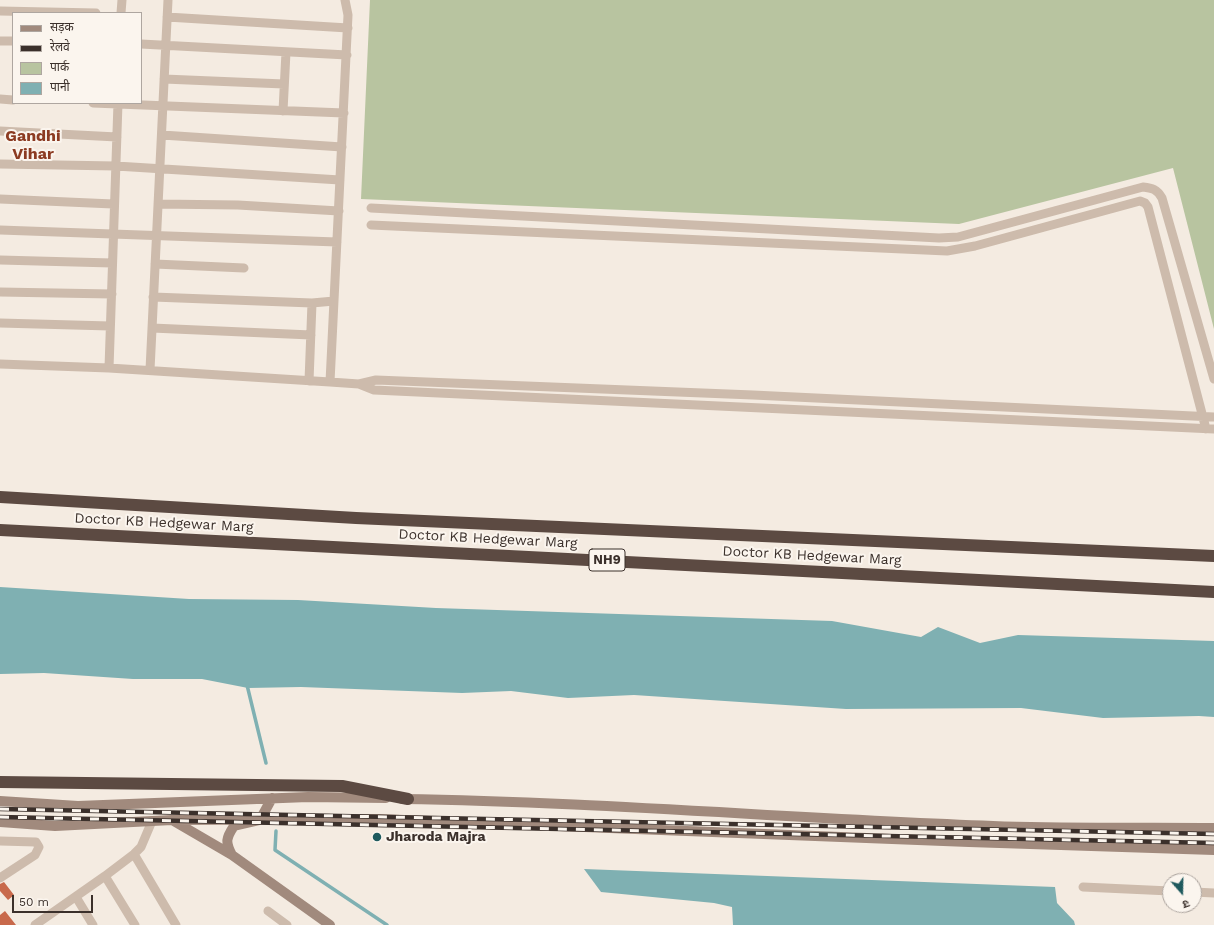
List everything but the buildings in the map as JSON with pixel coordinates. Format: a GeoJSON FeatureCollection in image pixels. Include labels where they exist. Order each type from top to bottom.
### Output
{"type":"FeatureCollection","features":[{"type":"Feature","properties":{"kind":"highway","name":"Doctor KB Hedgewar Marg"},"geometry":{"type":"LineString","coordinates":[[0,497],[372,519],[1214,556]]}},
{"type":"Feature","properties":{"kind":"highway","name":"Doctor KB Hedgewar Marg"},"geometry":{"type":"LineString","coordinates":[[0,530],[1214,592]]}},
{"type":"Feature","properties":{"kind":"highway"},"geometry":{"type":"LineString","coordinates":[[0,782],[342,786],[408,799]]}},
{"type":"Feature","properties":{"kind":"main road"},"geometry":{"type":"LineString","coordinates":[[232,855],[226,845],[228,835],[234,826],[260,820],[272,798]]}},
{"type":"Feature","properties":{"kind":"main road"},"geometry":{"type":"LineString","coordinates":[[0,801],[78,806],[272,798],[408,799],[689,810],[995,826],[1214,828]]}},
{"type":"Feature","properties":{"kind":"main road"},"geometry":{"type":"LineString","coordinates":[[0,822],[55,826],[172,820],[379,819],[977,843],[1214,850]]}},
{"type":"Feature","properties":{"kind":"main road"},"geometry":{"type":"LineString","coordinates":[[172,820],[232,855],[330,925]]}},
{"type":"Feature","properties":{"kind":"street"},"geometry":{"type":"LineString","coordinates":[[121,12],[122,0]]}},
{"type":"Feature","properties":{"kind":"street"},"geometry":{"type":"LineString","coordinates":[[150,370],[168,0]]}},
{"type":"Feature","properties":{"kind":"street"},"geometry":{"type":"LineString","coordinates":[[330,382],[347,55],[348,9],[345,0]]}},
{"type":"Feature","properties":{"kind":"street"},"geometry":{"type":"LineString","coordinates":[[0,11],[48,12]]}},
{"type":"Feature","properties":{"kind":"street"},"geometry":{"type":"LineString","coordinates":[[168,17],[348,28]]}},
{"type":"Feature","properties":{"kind":"street"},"geometry":{"type":"LineString","coordinates":[[0,41],[12,41]]}},
{"type":"Feature","properties":{"kind":"street"},"geometry":{"type":"LineString","coordinates":[[142,44],[347,55]]}},
{"type":"Feature","properties":{"kind":"street"},"geometry":{"type":"LineString","coordinates":[[283,111],[286,52]]}},
{"type":"Feature","properties":{"kind":"street"},"geometry":{"type":"LineString","coordinates":[[164,79],[284,84]]}},
{"type":"Feature","properties":{"kind":"street"},"geometry":{"type":"LineString","coordinates":[[0,99],[12,100]]}},
{"type":"Feature","properties":{"kind":"street"},"geometry":{"type":"LineString","coordinates":[[109,368],[113,204],[118,104],[344,113]]}},
{"type":"Feature","properties":{"kind":"street"},"geometry":{"type":"LineString","coordinates":[[0,131],[117,137]]}},
{"type":"Feature","properties":{"kind":"street"},"geometry":{"type":"LineString","coordinates":[[162,136],[342,147]]}},
{"type":"Feature","properties":{"kind":"street"},"geometry":{"type":"LineString","coordinates":[[0,164],[160,168],[340,180]]}},
{"type":"Feature","properties":{"kind":"street"},"geometry":{"type":"LineString","coordinates":[[372,208],[939,238],[969,234],[1143,187],[1152,188],[1158,191],[1162,198],[1214,379]]}},
{"type":"Feature","properties":{"kind":"street"},"geometry":{"type":"LineString","coordinates":[[0,199],[113,204]]}},
{"type":"Feature","properties":{"kind":"street"},"geometry":{"type":"LineString","coordinates":[[371,224],[947,251],[975,246],[1140,201],[1145,203],[1148,207],[1203,417],[1210,429]]}},
{"type":"Feature","properties":{"kind":"street"},"geometry":{"type":"LineString","coordinates":[[158,204],[238,205],[339,211]]}},
{"type":"Feature","properties":{"kind":"street"},"geometry":{"type":"LineString","coordinates":[[0,230],[156,237],[337,242]]}},
{"type":"Feature","properties":{"kind":"street"},"geometry":{"type":"LineString","coordinates":[[0,260],[112,263]]}},
{"type":"Feature","properties":{"kind":"street"},"geometry":{"type":"LineString","coordinates":[[155,264],[244,268]]}},
{"type":"Feature","properties":{"kind":"street"},"geometry":{"type":"LineString","coordinates":[[0,292],[112,294]]}},
{"type":"Feature","properties":{"kind":"street"},"geometry":{"type":"LineString","coordinates":[[153,297],[312,303],[334,301]]}},
{"type":"Feature","properties":{"kind":"street"},"geometry":{"type":"LineString","coordinates":[[309,381],[312,303]]}},
{"type":"Feature","properties":{"kind":"street"},"geometry":{"type":"LineString","coordinates":[[0,323],[110,326]]}},
{"type":"Feature","properties":{"kind":"street"},"geometry":{"type":"LineString","coordinates":[[152,328],[311,335]]}},
{"type":"Feature","properties":{"kind":"street"},"geometry":{"type":"LineString","coordinates":[[0,364],[150,370],[359,384],[376,380],[760,396],[1214,418]]}},
{"type":"Feature","properties":{"kind":"street"},"geometry":{"type":"LineString","coordinates":[[359,384],[374,390],[1210,429]]}},
{"type":"Feature","properties":{"kind":"street"},"geometry":{"type":"LineString","coordinates":[[35,925],[134,854],[141,847],[152,821]]}},
{"type":"Feature","properties":{"kind":"street"},"geometry":{"type":"LineString","coordinates":[[0,841],[36,842],[39,847],[35,855],[0,878]]}},
{"type":"Feature","properties":{"kind":"street"},"geometry":{"type":"LineString","coordinates":[[134,854],[176,925]]}},
{"type":"Feature","properties":{"kind":"street"},"geometry":{"type":"LineString","coordinates":[[105,876],[135,925]]}},
{"type":"Feature","properties":{"kind":"street"},"geometry":{"type":"LineString","coordinates":[[1083,887],[1162,891]]}},
{"type":"Feature","properties":{"kind":"street"},"geometry":{"type":"LineString","coordinates":[[1202,892],[1214,893]]}},
{"type":"Feature","properties":{"kind":"street"},"geometry":{"type":"LineString","coordinates":[[76,897],[93,925]]}},
{"type":"Feature","properties":{"kind":"street"},"geometry":{"type":"LineString","coordinates":[[268,911],[287,925]]}},
{"type":"Feature","properties":{"kind":"green space"},"geometry":{"type":"Polygon","coordinates":[[[370,0],[1214,0],[1214,329],[1173,168],[959,224],[361,199],[370,0]]]}},
{"type":"Feature","properties":{"kind":"water"},"geometry":{"type":"Polygon","coordinates":[[[0,587],[189,599],[298,600],[436,608],[832,621],[921,637],[938,627],[980,643],[1018,635],[1214,641],[1214,717],[1103,718],[1021,708],[846,709],[634,695],[568,698],[511,691],[462,693],[301,687],[248,688],[202,679],[133,679],[44,673],[0,674],[0,587]]]}},
{"type":"Feature","properties":{"kind":"water"},"geometry":{"type":"Polygon","coordinates":[[[584,869],[1055,887],[1057,903],[1074,921],[1075,925],[733,925],[732,907],[714,903],[601,892],[584,869]]]}},
{"type":"Feature","properties":{"kind":"waterway"},"geometry":{"type":"LineString","coordinates":[[247,685],[266,763]]}},
{"type":"Feature","properties":{"kind":"waterway"},"geometry":{"type":"LineString","coordinates":[[276,831],[275,850],[387,925]]}},
{"type":"Feature","properties":{"kind":"railway"},"geometry":{"type":"LineString","coordinates":[[0,809],[1214,834]]}},
{"type":"Feature","properties":{"kind":"railway"},"geometry":{"type":"LineString","coordinates":[[0,817],[1214,843]]}},
{"type":"Feature","properties":{"kind":"place","name":"Jharoda Majra"},"geometry":{"type":"Point","coordinates":[377,837]}},
{"type":"Feature","properties":{"kind":"district","name":"Gandhi Vihar"},"geometry":{"type":"Point","coordinates":[33,145]}}]}
